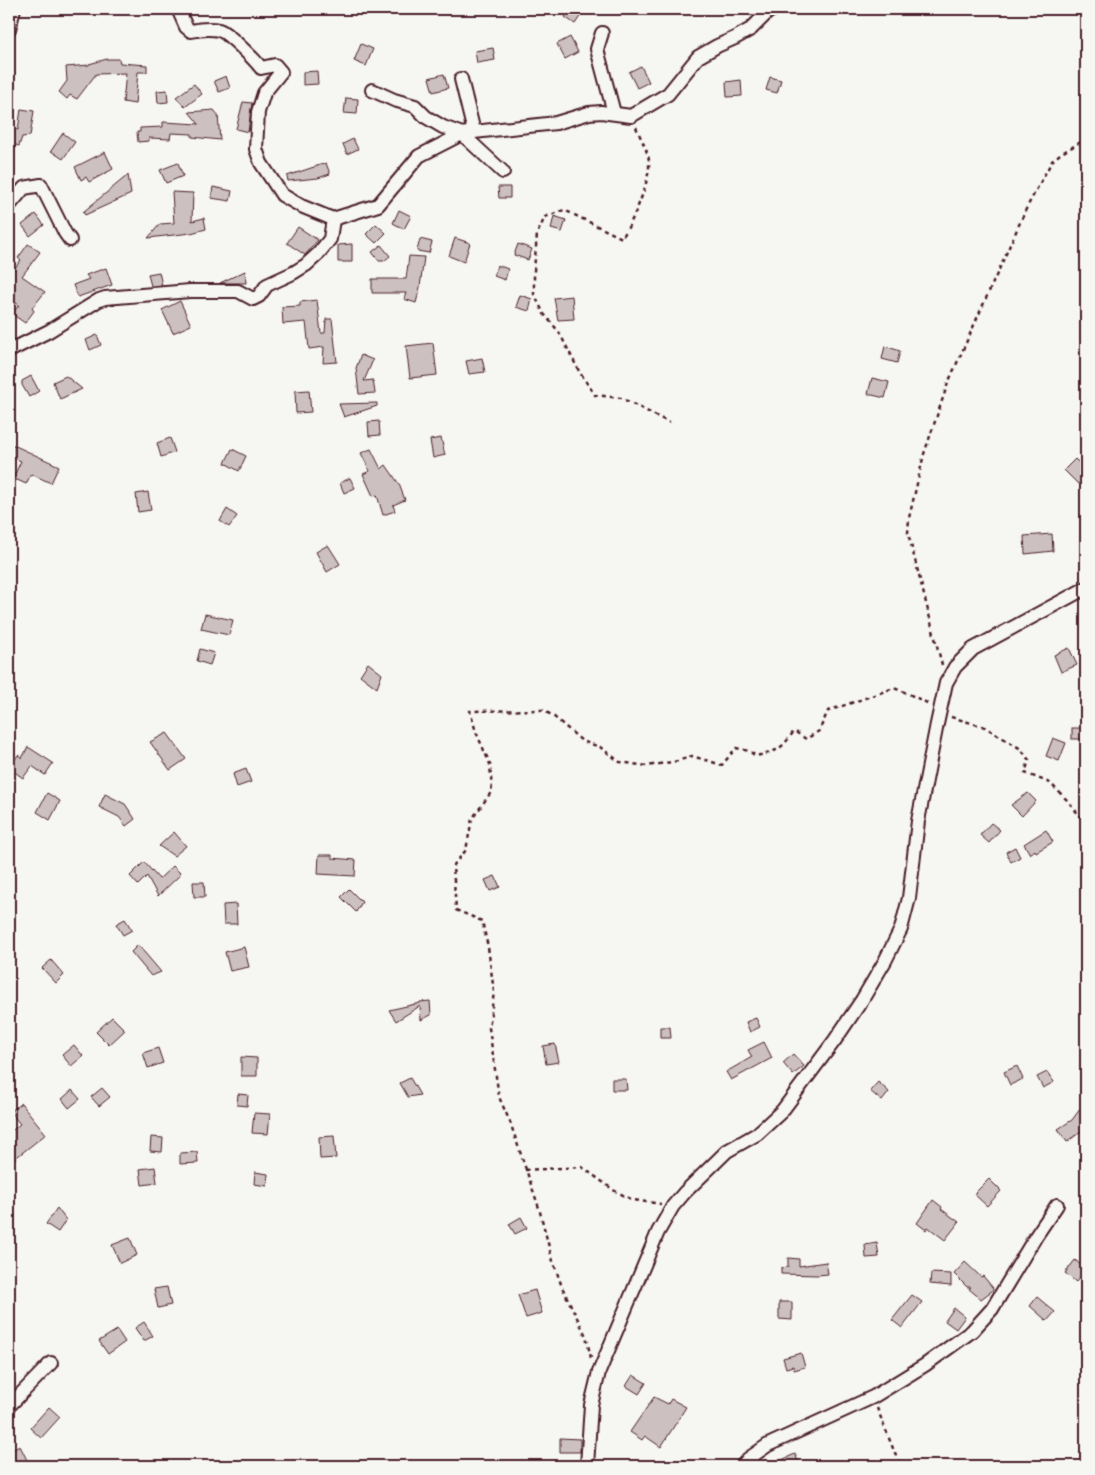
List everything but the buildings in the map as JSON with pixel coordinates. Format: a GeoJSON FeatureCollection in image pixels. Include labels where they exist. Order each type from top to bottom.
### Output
{"type":"FeatureCollection","features":[{"type":"Feature","properties":{"kind":"street"},"geometry":{"type":"LineString","coordinates":[[9,29],[14,9]]}},
{"type":"Feature","properties":{"kind":"street"},"geometry":{"type":"LineString","coordinates":[[178,9],[186,27],[191,31],[201,29],[220,30],[255,59],[261,68],[275,65],[281,72],[264,93],[258,112],[256,149],[261,163],[282,195],[333,219],[378,205],[419,156],[468,133],[556,123],[588,113],[601,112],[631,116],[668,94],[698,58],[751,29],[768,12],[774,9]]}},
{"type":"Feature","properties":{"kind":"street"},"geometry":{"type":"LineString","coordinates":[[602,33],[597,48],[614,113]]}},
{"type":"Feature","properties":{"kind":"street"},"geometry":{"type":"LineString","coordinates":[[461,79],[468,133],[503,172]]}},
{"type":"Feature","properties":{"kind":"street"},"geometry":{"type":"LineString","coordinates":[[372,90],[394,100],[415,106],[426,117],[443,127],[468,133]]}},
{"type":"Feature","properties":{"kind":"street"},"geometry":{"type":"LineString","coordinates":[[9,206],[24,188],[41,185],[70,240]]}},
{"type":"Feature","properties":{"kind":"street"},"geometry":{"type":"LineString","coordinates":[[9,351],[49,331],[98,300],[105,298],[190,290],[238,291],[253,299],[259,296],[267,285],[293,273],[318,254],[330,240],[333,219]]}},
{"type":"Feature","properties":{"kind":"street"},"geometry":{"type":"LineString","coordinates":[[587,1466],[591,1405],[599,1372],[658,1232],[673,1206],[727,1152],[757,1134],[782,1111],[862,1000],[901,929],[909,898],[918,821],[940,712],[946,683],[955,667],[973,649],[1086,588]]}},
{"type":"Feature","properties":{"kind":"street"},"geometry":{"type":"LineString","coordinates":[[742,1466],[748,1458],[768,1445],[873,1397],[925,1365],[972,1331],[992,1309],[1057,1205]]}},
{"type":"Feature","properties":{"kind":"street"},"geometry":{"type":"LineString","coordinates":[[9,1406],[51,1363]]}},
{"type":"Feature","properties":{"kind":"path"},"geometry":{"type":"LineString","coordinates":[[631,116],[649,160],[646,180],[630,225],[622,238],[564,210],[544,217],[537,234],[534,294],[544,314],[558,332],[580,373],[596,395],[621,398],[670,423]]}},
{"type":"Feature","properties":{"kind":"path"},"geometry":{"type":"LineString","coordinates":[[946,683],[908,533],[909,518],[924,454],[948,383],[1027,207],[1052,161],[1060,154],[1086,139]]}},
{"type":"Feature","properties":{"kind":"path"},"geometry":{"type":"LineString","coordinates":[[597,1382],[586,1336],[562,1287],[551,1255],[539,1208],[510,1122],[499,1097],[493,1067],[489,1028],[494,992],[488,947],[482,921],[456,910],[453,866],[466,850],[472,819],[492,791],[490,764],[476,732],[470,710],[543,710],[553,716],[582,741],[600,747],[620,762],[648,766],[678,761],[692,756],[722,765],[736,748],[749,751],[756,756],[777,751],[794,731],[806,739],[819,731],[828,711],[894,688],[922,699],[940,712],[985,727],[1021,749],[1029,760],[1025,773],[1050,782],[1083,820],[1086,821]]}},
{"type":"Feature","properties":{"kind":"path"},"geometry":{"type":"LineString","coordinates":[[525,1170],[582,1167],[615,1191],[633,1200],[673,1206]]}},
{"type":"Feature","properties":{"kind":"path"},"geometry":{"type":"LineString","coordinates":[[873,1397],[900,1466]]}}]}
